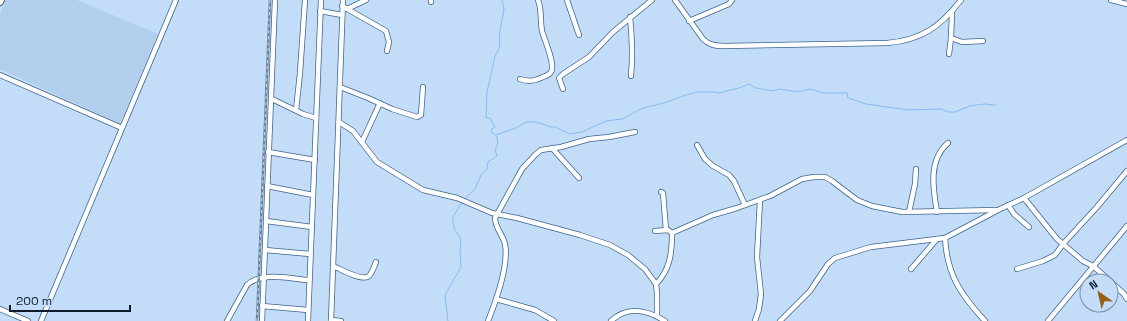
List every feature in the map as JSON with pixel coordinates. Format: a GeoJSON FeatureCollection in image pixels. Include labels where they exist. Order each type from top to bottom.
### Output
{"type":"FeatureCollection","features":[{"type":"Feature","properties":{"kind":"street"},"geometry":{"type":"LineString","coordinates":[[41,321],[176,0]]}},
{"type":"Feature","properties":{"kind":"street"},"geometry":{"type":"LineString","coordinates":[[262,321],[275,0]]}},
{"type":"Feature","properties":{"kind":"street"},"geometry":{"type":"LineString","coordinates":[[296,110],[305,0]]}},
{"type":"Feature","properties":{"kind":"street"},"geometry":{"type":"LineString","coordinates":[[308,321],[321,0]]}},
{"type":"Feature","properties":{"kind":"street"},"geometry":{"type":"LineString","coordinates":[[341,321],[331,320],[342,15],[345,7],[343,0]]}},
{"type":"Feature","properties":{"kind":"street"},"geometry":{"type":"LineString","coordinates":[[345,7],[366,0]]}},
{"type":"Feature","properties":{"kind":"street"},"geometry":{"type":"LineString","coordinates":[[520,79],[536,81],[547,76],[552,70],[551,59],[542,29],[540,5],[538,0]]}},
{"type":"Feature","properties":{"kind":"street"},"geometry":{"type":"LineString","coordinates":[[567,0],[579,35]]}},
{"type":"Feature","properties":{"kind":"street"},"geometry":{"type":"LineString","coordinates":[[563,89],[559,82],[560,76],[589,57],[613,32],[652,0]]}},
{"type":"Feature","properties":{"kind":"street"},"geometry":{"type":"LineString","coordinates":[[675,0],[703,39],[707,43],[714,46],[903,42],[916,38],[932,29],[952,12],[961,0]]}},
{"type":"Feature","properties":{"kind":"street"},"geometry":{"type":"LineString","coordinates":[[689,21],[729,4],[732,0]]}},
{"type":"Feature","properties":{"kind":"street"},"geometry":{"type":"LineString","coordinates":[[1111,0],[1127,4]]}},
{"type":"Feature","properties":{"kind":"street"},"geometry":{"type":"LineString","coordinates":[[345,7],[386,31],[389,42],[387,51]]}},
{"type":"Feature","properties":{"kind":"street"},"geometry":{"type":"LineString","coordinates":[[320,11],[342,15]]}},
{"type":"Feature","properties":{"kind":"street"},"geometry":{"type":"LineString","coordinates":[[949,54],[952,12]]}},
{"type":"Feature","properties":{"kind":"street"},"geometry":{"type":"LineString","coordinates":[[630,17],[632,44],[631,76]]}},
{"type":"Feature","properties":{"kind":"street"},"geometry":{"type":"LineString","coordinates":[[951,38],[962,42],[983,41]]}},
{"type":"Feature","properties":{"kind":"street"},"geometry":{"type":"LineString","coordinates":[[552,70],[560,76]]}},
{"type":"Feature","properties":{"kind":"street"},"geometry":{"type":"LineString","coordinates":[[0,75],[122,128]]}},
{"type":"Feature","properties":{"kind":"street"},"geometry":{"type":"LineString","coordinates":[[340,87],[417,117],[420,117],[423,87]]}},
{"type":"Feature","properties":{"kind":"street"},"geometry":{"type":"LineString","coordinates":[[272,98],[316,118]]}},
{"type":"Feature","properties":{"kind":"street"},"geometry":{"type":"LineString","coordinates":[[362,142],[380,103]]}},
{"type":"Feature","properties":{"kind":"street"},"geometry":{"type":"LineString","coordinates":[[339,122],[353,131],[373,159],[411,184],[423,190],[460,199],[486,211],[559,229],[610,246],[628,255],[637,262],[656,284],[657,316]]}},
{"type":"Feature","properties":{"kind":"street"},"geometry":{"type":"LineString","coordinates":[[488,321],[496,300],[504,270],[506,252],[503,238],[496,224],[495,218],[499,214],[522,169],[541,150],[635,132]]}},
{"type":"Feature","properties":{"kind":"street"},"geometry":{"type":"LineString","coordinates":[[780,321],[810,291],[828,264],[835,258],[871,248],[945,238],[1024,198],[1127,140]]}},
{"type":"Feature","properties":{"kind":"street"},"geometry":{"type":"LineString","coordinates":[[937,212],[933,186],[935,166],[943,147],[948,144]]}},
{"type":"Feature","properties":{"kind":"street"},"geometry":{"type":"LineString","coordinates":[[697,145],[706,159],[713,166],[729,175],[734,181],[745,205]]}},
{"type":"Feature","properties":{"kind":"street"},"geometry":{"type":"LineString","coordinates":[[552,148],[579,178]]}},
{"type":"Feature","properties":{"kind":"street"},"geometry":{"type":"LineString","coordinates":[[268,152],[315,160]]}},
{"type":"Feature","properties":{"kind":"street"},"geometry":{"type":"LineString","coordinates":[[909,212],[911,196],[915,184],[916,169]]}},
{"type":"Feature","properties":{"kind":"street"},"geometry":{"type":"LineString","coordinates":[[1017,269],[1050,259],[1055,255],[1127,171]]}},
{"type":"Feature","properties":{"kind":"street"},"geometry":{"type":"LineString","coordinates":[[672,233],[713,216],[760,200],[781,191],[802,179],[814,177],[825,177],[858,200],[884,209],[902,212],[998,210]]}},
{"type":"Feature","properties":{"kind":"street"},"geometry":{"type":"LineString","coordinates":[[267,186],[313,195]]}},
{"type":"Feature","properties":{"kind":"street"},"geometry":{"type":"LineString","coordinates":[[661,192],[663,193],[666,230]]}},
{"type":"Feature","properties":{"kind":"street"},"geometry":{"type":"LineString","coordinates":[[1024,198],[1032,206],[1045,226],[1063,244],[1100,273]]}},
{"type":"Feature","properties":{"kind":"street"},"geometry":{"type":"LineString","coordinates":[[755,321],[759,309],[761,294],[757,257],[760,200]]}},
{"type":"Feature","properties":{"kind":"street"},"geometry":{"type":"LineString","coordinates":[[1008,206],[1020,220],[1029,227]]}},
{"type":"Feature","properties":{"kind":"street"},"geometry":{"type":"LineString","coordinates":[[266,221],[312,227]]}},
{"type":"Feature","properties":{"kind":"street"},"geometry":{"type":"LineString","coordinates":[[1048,321],[1127,226]]}},
{"type":"Feature","properties":{"kind":"street"},"geometry":{"type":"LineString","coordinates":[[655,231],[668,230],[672,233]]}},
{"type":"Feature","properties":{"kind":"street"},"geometry":{"type":"LineString","coordinates":[[656,284],[663,277],[668,268],[672,233]]}},
{"type":"Feature","properties":{"kind":"street"},"geometry":{"type":"LineString","coordinates":[[945,238],[950,268],[958,286],[970,304],[985,321]]}},
{"type":"Feature","properties":{"kind":"street"},"geometry":{"type":"LineString","coordinates":[[912,268],[937,239]]}},
{"type":"Feature","properties":{"kind":"street"},"geometry":{"type":"LineString","coordinates":[[265,250],[310,254]]}},
{"type":"Feature","properties":{"kind":"street"},"geometry":{"type":"LineString","coordinates":[[333,266],[360,278],[365,278],[370,276],[376,262]]}},
{"type":"Feature","properties":{"kind":"street"},"geometry":{"type":"LineString","coordinates":[[227,321],[247,285],[252,280],[264,277],[309,280]]}},
{"type":"Feature","properties":{"kind":"street"},"geometry":{"type":"LineString","coordinates":[[1119,290],[1127,299]]}},
{"type":"Feature","properties":{"kind":"street"},"geometry":{"type":"LineString","coordinates":[[496,300],[535,310],[554,321]]}},
{"type":"Feature","properties":{"kind":"street"},"geometry":{"type":"LineString","coordinates":[[262,306],[308,310]]}},
{"type":"Feature","properties":{"kind":"street"},"geometry":{"type":"LineString","coordinates":[[0,309],[28,321]]}},
{"type":"Feature","properties":{"kind":"street"},"geometry":{"type":"LineString","coordinates":[[611,321],[617,316],[631,310],[644,311],[665,321]]}},
{"type":"Feature","properties":{"kind":"shaded area"},"geometry":{"type":"Polygon","coordinates":[[[6,0],[77,0],[158,34],[120,124],[0,69],[0,14],[6,0]]]}},
{"type":"Feature","properties":{"kind":"waterway"},"geometry":{"type":"LineString","coordinates":[[464,199],[475,189],[481,175],[487,169],[488,162],[497,156],[495,150],[498,140],[491,132],[495,127],[490,118],[486,118],[487,92],[495,56],[500,47],[500,33],[504,9],[502,0]]}},
{"type":"Feature","properties":{"kind":"waterway"},"geometry":{"type":"LineString","coordinates":[[496,135],[516,128],[526,122],[536,122],[555,127],[570,134],[582,132],[606,121],[622,119],[643,108],[664,103],[686,95],[697,92],[719,93],[749,84],[756,88],[772,91],[780,89],[798,92],[810,89],[824,93],[847,93],[848,98],[866,104],[908,110],[941,109],[948,112],[955,112],[970,106],[984,104],[995,105]]}},
{"type":"Feature","properties":{"kind":"waterway"},"geometry":{"type":"LineString","coordinates":[[448,321],[445,295],[461,267],[461,243],[460,237],[455,230],[453,217],[462,202]]}},
{"type":"Feature","properties":{"kind":"railway"},"geometry":{"type":"LineString","coordinates":[[257,321],[270,0]]}}]}
